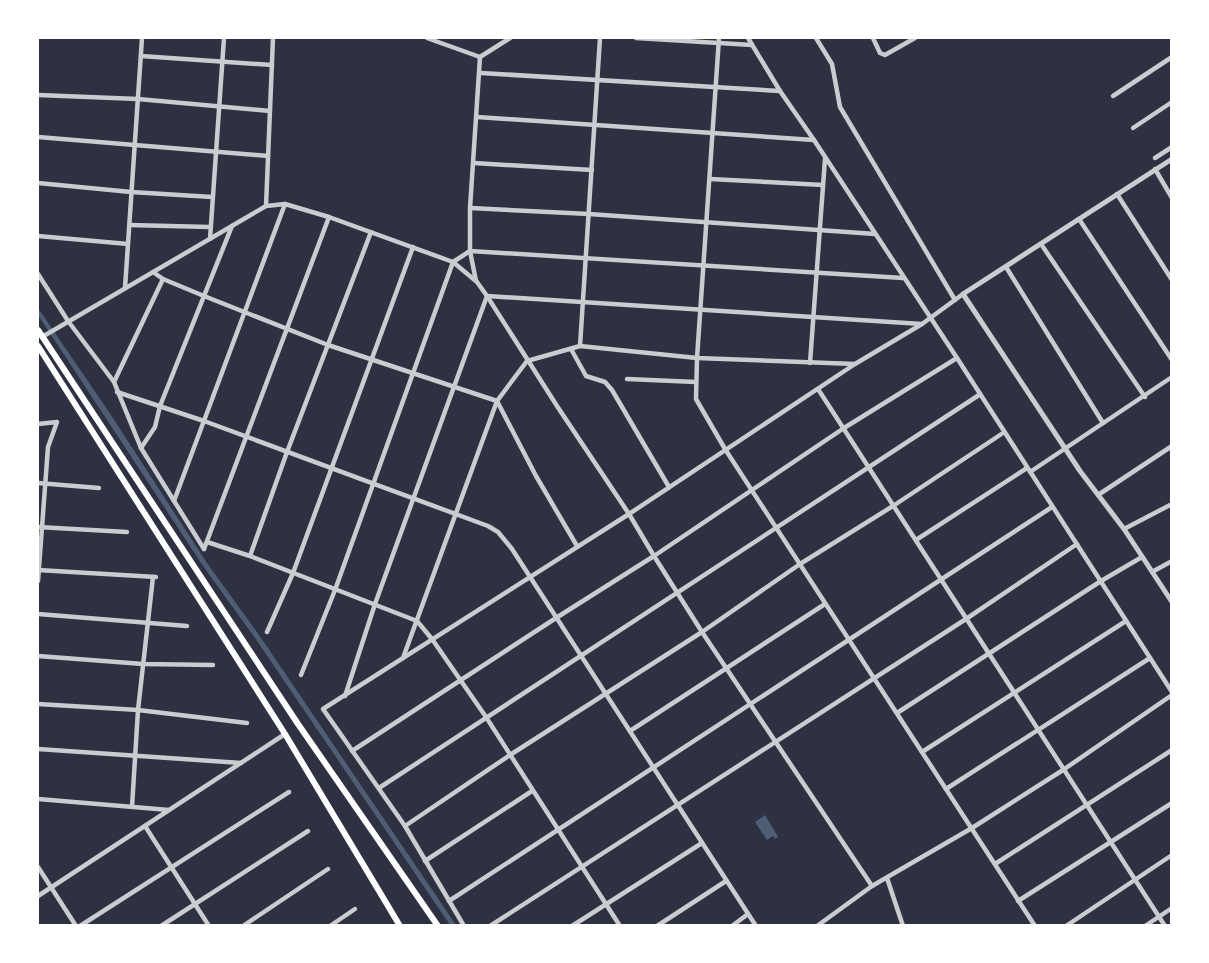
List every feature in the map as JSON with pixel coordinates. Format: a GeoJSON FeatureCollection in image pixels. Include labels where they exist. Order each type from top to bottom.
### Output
{"type":"FeatureCollection","features":[{"type":"Feature","properties":{"kind":"main road"},"geometry":{"type":"LineString","coordinates":[[38,330],[292,714],[438,926]]}},
{"type":"Feature","properties":{"kind":"main road"},"geometry":{"type":"LineString","coordinates":[[38,346],[285,734],[400,926]]}},
{"type":"Feature","properties":{"kind":"street"},"geometry":{"type":"LineString","coordinates":[[125,288],[142,38]]}},
{"type":"Feature","properties":{"kind":"street"},"geometry":{"type":"LineString","coordinates":[[210,239],[224,38]]}},
{"type":"Feature","properties":{"kind":"street"},"geometry":{"type":"LineString","coordinates":[[266,206],[273,38]]}},
{"type":"Feature","properties":{"kind":"street"},"geometry":{"type":"LineString","coordinates":[[427,38],[480,57]]}},
{"type":"Feature","properties":{"kind":"street"},"geometry":{"type":"LineString","coordinates":[[446,44],[448,38]]}},
{"type":"Feature","properties":{"kind":"street"},"geometry":{"type":"LineString","coordinates":[[498,45],[500,38]]}},
{"type":"Feature","properties":{"kind":"street"},"geometry":{"type":"LineString","coordinates":[[480,57],[510,38]]}},
{"type":"Feature","properties":{"kind":"street"},"geometry":{"type":"LineString","coordinates":[[580,346],[600,38]]}},
{"type":"Feature","properties":{"kind":"street"},"geometry":{"type":"LineString","coordinates":[[636,38],[718,40],[752,45]]}},
{"type":"Feature","properties":{"kind":"street"},"geometry":{"type":"LineString","coordinates":[[748,38],[780,91],[957,358],[1172,694],[1063,770],[972,828],[872,886],[817,926]]}},
{"type":"Feature","properties":{"kind":"street"},"geometry":{"type":"LineString","coordinates":[[816,38],[832,64],[840,107],[955,300]]}},
{"type":"Feature","properties":{"kind":"street"},"geometry":{"type":"LineString","coordinates":[[873,38],[880,53],[885,55],[915,38]]}},
{"type":"Feature","properties":{"kind":"street"},"geometry":{"type":"LineString","coordinates":[[718,40],[696,399],[725,449],[1035,926]]}},
{"type":"Feature","properties":{"kind":"street"},"geometry":{"type":"LineString","coordinates":[[141,56],[272,66]]}},
{"type":"Feature","properties":{"kind":"street"},"geometry":{"type":"LineString","coordinates":[[477,282],[470,251],[470,208],[480,57]]}},
{"type":"Feature","properties":{"kind":"street"},"geometry":{"type":"LineString","coordinates":[[1113,96],[1172,57]]}},
{"type":"Feature","properties":{"kind":"street"},"geometry":{"type":"LineString","coordinates":[[480,73],[780,91]]}},
{"type":"Feature","properties":{"kind":"street"},"geometry":{"type":"LineString","coordinates":[[38,95],[138,99],[270,111]]}},
{"type":"Feature","properties":{"kind":"street"},"geometry":{"type":"LineString","coordinates":[[1132,128],[1172,102]]}},
{"type":"Feature","properties":{"kind":"street"},"geometry":{"type":"LineString","coordinates":[[477,117],[814,140]]}},
{"type":"Feature","properties":{"kind":"street"},"geometry":{"type":"LineString","coordinates":[[38,137],[268,156]]}},
{"type":"Feature","properties":{"kind":"street"},"geometry":{"type":"LineString","coordinates":[[1155,158],[1172,147]]}},
{"type":"Feature","properties":{"kind":"street"},"geometry":{"type":"LineString","coordinates":[[810,363],[825,157]]}},
{"type":"Feature","properties":{"kind":"street"},"geometry":{"type":"LineString","coordinates":[[464,926],[405,826],[323,709],[630,514],[725,449],[855,364],[922,324],[963,294],[1172,159]]}},
{"type":"Feature","properties":{"kind":"street"},"geometry":{"type":"LineString","coordinates":[[474,163],[591,170]]}},
{"type":"Feature","properties":{"kind":"street"},"geometry":{"type":"LineString","coordinates":[[1155,169],[1172,198]]}},
{"type":"Feature","properties":{"kind":"street"},"geometry":{"type":"LineString","coordinates":[[710,179],[823,184]]}},
{"type":"Feature","properties":{"kind":"street"},"geometry":{"type":"LineString","coordinates":[[38,183],[212,197]]}},
{"type":"Feature","properties":{"kind":"street"},"geometry":{"type":"LineString","coordinates":[[1117,194],[1172,280]]}},
{"type":"Feature","properties":{"kind":"street"},"geometry":{"type":"LineString","coordinates":[[174,501],[285,204]]}},
{"type":"Feature","properties":{"kind":"street"},"geometry":{"type":"LineString","coordinates":[[42,337],[266,206],[285,204],[329,217],[453,262],[477,282],[487,296],[527,362],[630,514],[702,632],[872,886]]}},
{"type":"Feature","properties":{"kind":"street"},"geometry":{"type":"LineString","coordinates":[[470,208],[707,221],[875,234]]}},
{"type":"Feature","properties":{"kind":"street"},"geometry":{"type":"LineString","coordinates":[[38,274],[68,321],[114,382],[141,448],[204,549],[329,217]]}},
{"type":"Feature","properties":{"kind":"street"},"geometry":{"type":"LineString","coordinates":[[1079,219],[1172,360]]}},
{"type":"Feature","properties":{"kind":"street"},"geometry":{"type":"LineString","coordinates":[[129,225],[210,227]]}},
{"type":"Feature","properties":{"kind":"street"},"geometry":{"type":"LineString","coordinates":[[141,448],[155,427],[160,406],[232,226]]}},
{"type":"Feature","properties":{"kind":"street"},"geometry":{"type":"LineString","coordinates":[[250,556],[371,232]]}},
{"type":"Feature","properties":{"kind":"street"},"geometry":{"type":"LineString","coordinates":[[38,236],[128,244]]}},
{"type":"Feature","properties":{"kind":"street"},"geometry":{"type":"LineString","coordinates":[[1041,244],[1144,397]]}},
{"type":"Feature","properties":{"kind":"street"},"geometry":{"type":"LineString","coordinates":[[267,632],[293,573],[413,247]]}},
{"type":"Feature","properties":{"kind":"street"},"geometry":{"type":"LineString","coordinates":[[301,675],[335,590],[453,262],[470,251],[903,278]]}},
{"type":"Feature","properties":{"kind":"street"},"geometry":{"type":"LineString","coordinates":[[1006,267],[1103,423]]}},
{"type":"Feature","properties":{"kind":"street"},"geometry":{"type":"LineString","coordinates":[[153,272],[204,297],[327,345],[497,401],[536,476],[578,546]]}},
{"type":"Feature","properties":{"kind":"street"},"geometry":{"type":"LineString","coordinates":[[114,382],[164,279]]}},
{"type":"Feature","properties":{"kind":"street"},"geometry":{"type":"LineString","coordinates":[[963,294],[1064,448],[1125,529],[1172,602]]}},
{"type":"Feature","properties":{"kind":"street"},"geometry":{"type":"LineString","coordinates":[[487,296],[922,324]]}},
{"type":"Feature","properties":{"kind":"street"},"geometry":{"type":"LineString","coordinates":[[345,696],[375,604],[487,296]]}},
{"type":"Feature","properties":{"kind":"street"},"geometry":{"type":"LineString","coordinates":[[403,658],[497,401],[527,362],[580,346],[697,358],[855,364]]}},
{"type":"Feature","properties":{"kind":"street"},"geometry":{"type":"LineString","coordinates":[[572,349],[586,376],[605,382],[612,390],[669,487]]}},
{"type":"Feature","properties":{"kind":"street"},"geometry":{"type":"LineString","coordinates":[[352,751],[654,556],[844,429],[957,358]]}},
{"type":"Feature","properties":{"kind":"street"},"geometry":{"type":"LineString","coordinates":[[916,540],[1064,448],[1172,377]]}},
{"type":"Feature","properties":{"kind":"street"},"geometry":{"type":"LineString","coordinates":[[627,379],[696,382]]}},
{"type":"Feature","properties":{"kind":"street"},"geometry":{"type":"LineString","coordinates":[[818,389],[1164,926]]}},
{"type":"Feature","properties":{"kind":"street"},"geometry":{"type":"LineString","coordinates":[[117,392],[374,482],[498,531],[512,549],[756,926]]}},
{"type":"Feature","properties":{"kind":"street"},"geometry":{"type":"LineString","coordinates":[[379,788],[979,395]]}},
{"type":"Feature","properties":{"kind":"street"},"geometry":{"type":"LineString","coordinates":[[38,424],[57,422],[48,447],[40,527],[38,581]]}},
{"type":"Feature","properties":{"kind":"street"},"geometry":{"type":"LineString","coordinates":[[405,826],[510,755],[702,632],[800,564],[1003,433]]}},
{"type":"Feature","properties":{"kind":"street"},"geometry":{"type":"LineString","coordinates":[[1098,495],[1172,446]]}},
{"type":"Feature","properties":{"kind":"street"},"geometry":{"type":"LineString","coordinates":[[38,483],[99,488]]}},
{"type":"Feature","properties":{"kind":"street"},"geometry":{"type":"LineString","coordinates":[[1125,529],[1172,504]]}},
{"type":"Feature","properties":{"kind":"street"},"geometry":{"type":"LineString","coordinates":[[449,901],[1052,507]]}},
{"type":"Feature","properties":{"kind":"street"},"geometry":{"type":"LineString","coordinates":[[40,527],[127,531]]}},
{"type":"Feature","properties":{"kind":"street"},"geometry":{"type":"LineString","coordinates":[[207,542],[250,556],[417,621],[486,717],[620,926]]}},
{"type":"Feature","properties":{"kind":"street"},"geometry":{"type":"LineString","coordinates":[[490,926],[966,619],[1077,544]]}},
{"type":"Feature","properties":{"kind":"street"},"geometry":{"type":"LineString","coordinates":[[897,713],[1101,581],[1142,558]]}},
{"type":"Feature","properties":{"kind":"street"},"geometry":{"type":"LineString","coordinates":[[1152,572],[1172,561]]}},
{"type":"Feature","properties":{"kind":"street"},"geometry":{"type":"LineString","coordinates":[[38,570],[155,577],[146,623],[132,807]]}},
{"type":"Feature","properties":{"kind":"street"},"geometry":{"type":"LineString","coordinates":[[630,731],[825,604]]}},
{"type":"Feature","properties":{"kind":"street"},"geometry":{"type":"LineString","coordinates":[[38,614],[187,626]]}},
{"type":"Feature","properties":{"kind":"street"},"geometry":{"type":"LineString","coordinates":[[922,752],[1126,621]]}},
{"type":"Feature","properties":{"kind":"street"},"geometry":{"type":"LineString","coordinates":[[38,656],[143,664],[213,665]]}},
{"type":"Feature","properties":{"kind":"street"},"geometry":{"type":"LineString","coordinates":[[946,789],[1150,658]]}},
{"type":"Feature","properties":{"kind":"street"},"geometry":{"type":"LineString","coordinates":[[38,704],[138,710],[247,723]]}},
{"type":"Feature","properties":{"kind":"street"},"geometry":{"type":"LineString","coordinates":[[38,896],[285,734]]}},
{"type":"Feature","properties":{"kind":"street"},"geometry":{"type":"LineString","coordinates":[[38,749],[241,763]]}},
{"type":"Feature","properties":{"kind":"street"},"geometry":{"type":"LineString","coordinates":[[995,864],[1172,750]]}},
{"type":"Feature","properties":{"kind":"street"},"geometry":{"type":"LineString","coordinates":[[425,861],[532,791]]}},
{"type":"Feature","properties":{"kind":"street"},"geometry":{"type":"LineString","coordinates":[[81,926],[289,792]]}},
{"type":"Feature","properties":{"kind":"street"},"geometry":{"type":"LineString","coordinates":[[38,800],[169,810]]}},
{"type":"Feature","properties":{"kind":"street"},"geometry":{"type":"LineString","coordinates":[[1018,901],[1172,803]]}},
{"type":"Feature","properties":{"kind":"street"},"geometry":{"type":"LineString","coordinates":[[145,826],[209,926]]}},
{"type":"Feature","properties":{"kind":"street"},"geometry":{"type":"LineString","coordinates":[[161,926],[308,831]]}},
{"type":"Feature","properties":{"kind":"street"},"geometry":{"type":"LineString","coordinates":[[572,926],[702,843]]}},
{"type":"Feature","properties":{"kind":"street"},"geometry":{"type":"LineString","coordinates":[[1066,926],[1172,855]]}},
{"type":"Feature","properties":{"kind":"street"},"geometry":{"type":"LineString","coordinates":[[38,867],[76,926]]}},
{"type":"Feature","properties":{"kind":"street"},"geometry":{"type":"LineString","coordinates":[[243,926],[328,869]]}},
{"type":"Feature","properties":{"kind":"street"},"geometry":{"type":"LineString","coordinates":[[887,878],[903,926]]}},
{"type":"Feature","properties":{"kind":"street"},"geometry":{"type":"LineString","coordinates":[[657,926],[726,880]]}},
{"type":"Feature","properties":{"kind":"street"},"geometry":{"type":"LineString","coordinates":[[1145,926],[1172,908]]}},
{"type":"Feature","properties":{"kind":"street"},"geometry":{"type":"LineString","coordinates":[[330,926],[355,909]]}},
{"type":"Feature","properties":{"kind":"street"},"geometry":{"type":"LineString","coordinates":[[732,926],[748,914]]}},
{"type":"Feature","properties":{"kind":"water"},"geometry":{"type":"Polygon","coordinates":[[[38,308],[207,563],[259,635],[456,925],[450,925],[255,638],[203,566],[38,315],[38,308]]]}},
{"type":"Feature","properties":{"kind":"water"},"geometry":{"type":"Polygon","coordinates":[[[765,815],[778,837],[775,839],[773,836],[767,840],[755,822],[765,815]]]}}]}
